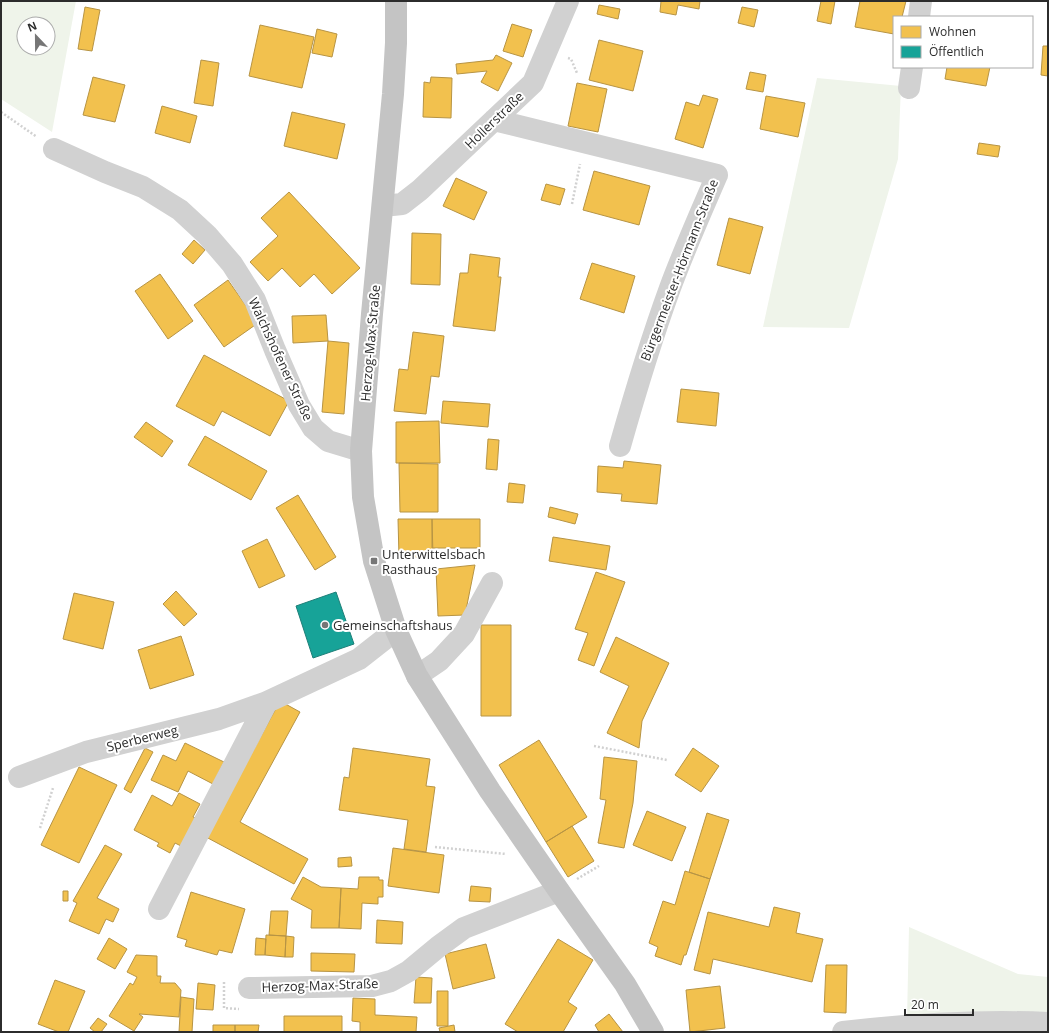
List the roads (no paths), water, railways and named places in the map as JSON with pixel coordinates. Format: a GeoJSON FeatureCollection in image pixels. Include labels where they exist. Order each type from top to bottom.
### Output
{"type":"FeatureCollection","features":[{"type":"Feature","properties":{"kind":"main road","name":"Herzog-Max-Straße"},"geometry":{"type":"LineString","coordinates":[[396,1],[396,43],[393,94],[361,451],[363,497],[374,561],[396,630],[417,676],[490,791],[625,984],[653,1032]]}},
{"type":"Feature","properties":{"kind":"street","name":"Hollerstraße"},"geometry":{"type":"LineString","coordinates":[[383,206],[402,204],[420,190],[533,84],[568,1]]}},
{"type":"Feature","properties":{"kind":"street"},"geometry":{"type":"LineString","coordinates":[[919,16],[921,1]]}},
{"type":"Feature","properties":{"kind":"street"},"geometry":{"type":"LineString","coordinates":[[909,88],[912,68]]}},
{"type":"Feature","properties":{"kind":"street","name":"Bürgermeister-Hörmann-Straße"},"geometry":{"type":"LineString","coordinates":[[494,120],[717,175],[687,245],[670,290],[644,364],[620,446]]}},
{"type":"Feature","properties":{"kind":"street","name":"Walchshofener Straße"},"geometry":{"type":"LineString","coordinates":[[54,149],[143,187],[180,210],[208,235],[232,264],[255,300],[275,350],[300,405],[313,428],[328,441],[361,451]]}},
{"type":"Feature","properties":{"kind":"street"},"geometry":{"type":"LineString","coordinates":[[417,676],[440,661],[464,634],[492,583]]}},
{"type":"Feature","properties":{"kind":"street","name":"Sperberweg"},"geometry":{"type":"LineString","coordinates":[[18,777],[86,752],[219,719],[267,702],[359,659],[396,630]]}},
{"type":"Feature","properties":{"kind":"street"},"geometry":{"type":"LineString","coordinates":[[159,908],[267,702]]}},
{"type":"Feature","properties":{"kind":"street","name":"Herzog-Max-Straße"},"geometry":{"type":"LineString","coordinates":[[249,988],[372,986],[391,981],[409,971],[464,928],[559,891]]}},
{"type":"Feature","properties":{"kind":"street"},"geometry":{"type":"LineString","coordinates":[[843,1032],[893,1026],[1028,1027],[1048,1022]]}},
{"type":"Feature","properties":{"kind":"place","name":"Unterwittelsbach Rasthaus"},"geometry":{"type":"Point","coordinates":[374,561]}},
{"type":"Feature","properties":{"kind":"place","name":"Gemeinschaftshaus"},"geometry":{"type":"Point","coordinates":[325,625]}}]}
